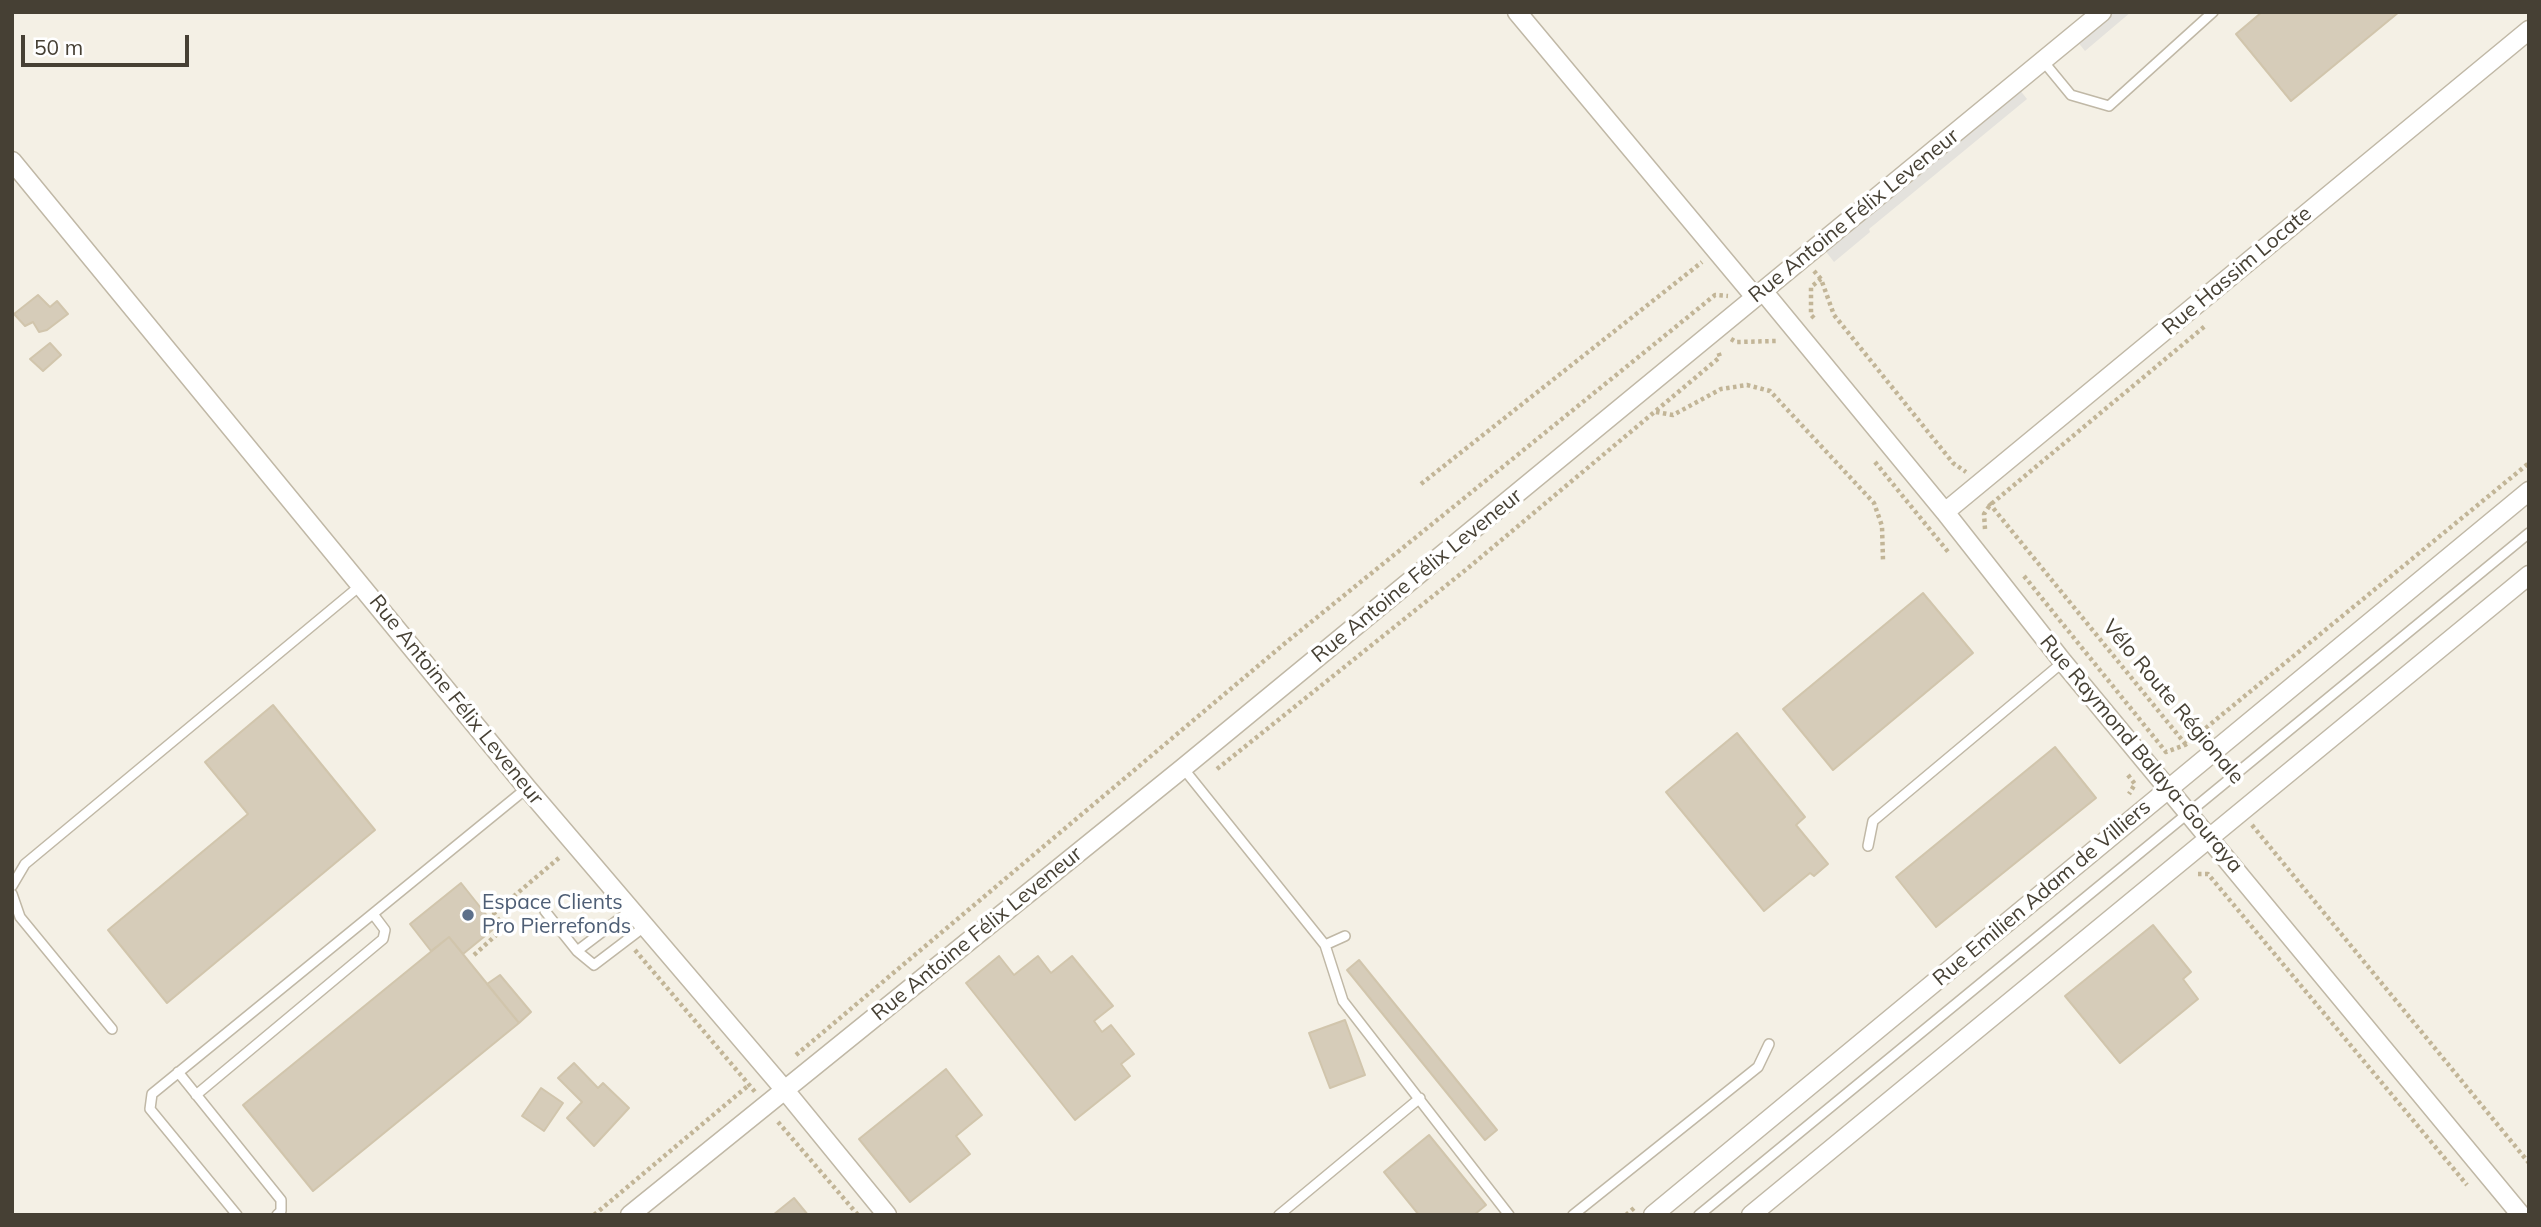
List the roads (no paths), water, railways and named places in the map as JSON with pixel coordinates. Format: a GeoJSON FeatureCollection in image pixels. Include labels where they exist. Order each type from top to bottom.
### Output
{"type":"FeatureCollection","features":[{"type":"Feature","properties":{"kind":"street","name":"Rue Raymond Balaya-Gouraya"},"geometry":{"type":"LineString","coordinates":[[1517,12],[1716,251],[1759,294],[1945,512],[2063,662],[2521,1215]]}},
{"type":"Feature","properties":{"kind":"street","name":"Rue Antoine Félix Leveneur"},"geometry":{"type":"LineString","coordinates":[[12,161],[527,788],[785,1089],[1184,768],[2102,12]]}},
{"type":"Feature","properties":{"kind":"street","name":"Rue Hassim Locate"},"geometry":{"type":"LineString","coordinates":[[1945,512],[2529,30]]}},
{"type":"Feature","properties":{"kind":"street","name":"Rue Emilien Adam de Villiers"},"geometry":{"type":"LineString","coordinates":[[1653,1215],[2168,790],[2202,758],[2529,491]]}},
{"type":"Feature","properties":{"kind":"street"},"geometry":{"type":"LineString","coordinates":[[1751,1215],[2529,575]]}},
{"type":"Feature","properties":{"kind":"street"},"geometry":{"type":"LineString","coordinates":[[630,1215],[785,1089],[887,1215]]}},
{"type":"Feature","properties":{"kind":"lane"},"geometry":{"type":"LineString","coordinates":[[2043,61],[2071,95],[2109,106],[2213,12]]}},
{"type":"Feature","properties":{"kind":"lane"},"geometry":{"type":"LineString","coordinates":[[1699,1215],[2529,533]]}},
{"type":"Feature","properties":{"kind":"lane"},"geometry":{"type":"LineString","coordinates":[[12,886],[25,864],[361,585]]}},
{"type":"Feature","properties":{"kind":"lane"},"geometry":{"type":"LineString","coordinates":[[1868,846],[1873,821],[2063,662]]}},
{"type":"Feature","properties":{"kind":"lane"},"geometry":{"type":"LineString","coordinates":[[1184,768],[1325,945],[1343,1001],[1509,1215]]}},
{"type":"Feature","properties":{"kind":"lane"},"geometry":{"type":"LineString","coordinates":[[237,1215],[150,1109],[152,1094],[527,788]]}},
{"type":"Feature","properties":{"kind":"lane"},"geometry":{"type":"LineString","coordinates":[[12,894],[20,917],[112,1030]]}},
{"type":"Feature","properties":{"kind":"lane"},"geometry":{"type":"LineString","coordinates":[[577,950],[631,910]]}},
{"type":"Feature","properties":{"kind":"lane"},"geometry":{"type":"LineString","coordinates":[[545,911],[577,950],[594,965],[644,927]]}},
{"type":"Feature","properties":{"kind":"lane"},"geometry":{"type":"LineString","coordinates":[[196,1095],[383,939],[385,930],[373,914]]}},
{"type":"Feature","properties":{"kind":"lane"},"geometry":{"type":"LineString","coordinates":[[1325,945],[1345,936]]}},
{"type":"Feature","properties":{"kind":"lane"},"geometry":{"type":"LineString","coordinates":[[1573,1215],[1758,1067],[1769,1044]]}},
{"type":"Feature","properties":{"kind":"lane"},"geometry":{"type":"LineString","coordinates":[[178,1072],[281,1200],[281,1211],[277,1215]]}},
{"type":"Feature","properties":{"kind":"lane"},"geometry":{"type":"LineString","coordinates":[[1279,1215],[1420,1098]]}},
{"type":"Feature","properties":{"kind":"place","name":"Espace Clients Pro Pierrefonds"},"geometry":{"type":"Point","coordinates":[468,915]}}]}
